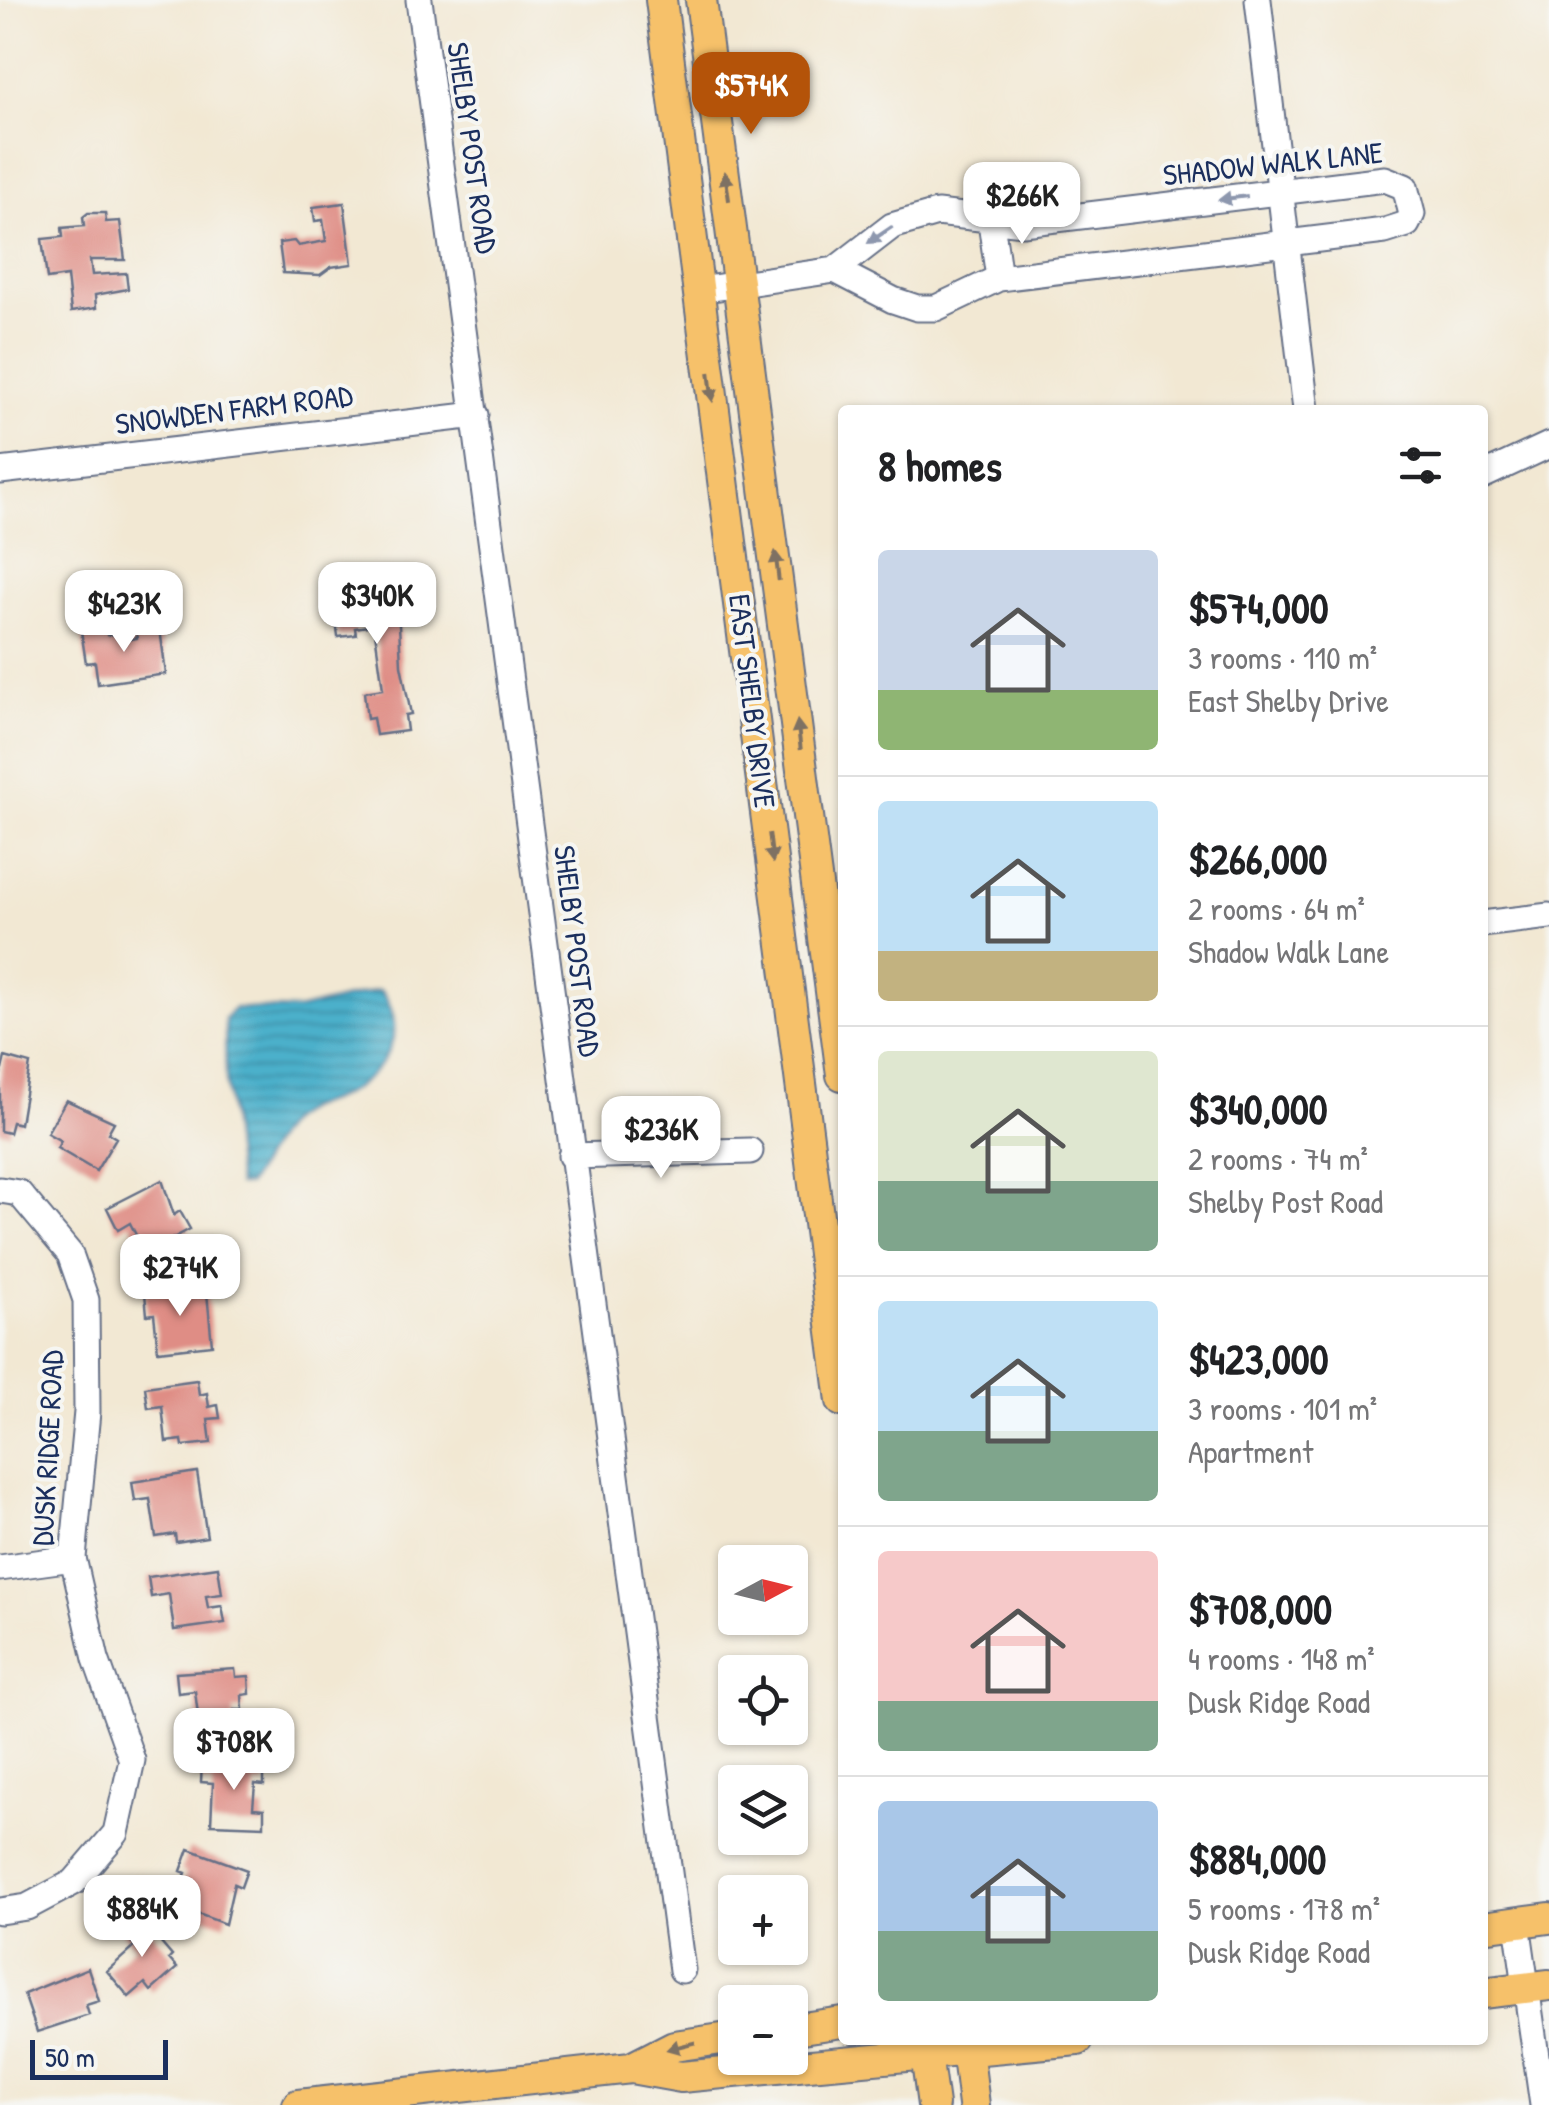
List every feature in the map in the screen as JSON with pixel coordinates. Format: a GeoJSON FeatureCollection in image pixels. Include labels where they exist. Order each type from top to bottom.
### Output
{"type":"FeatureCollection","features":[{"type":"Feature","properties":{"kind":"main road","name":"EAST SHELBY DRIVE"},"geometry":{"type":"LineString","coordinates":[[661,0],[838,1370]]}},
{"type":"Feature","properties":{"kind":"main road","name":"EAST SHELBY DRIVE"},"geometry":{"type":"LineString","coordinates":[[701,0],[838,1043]]}},
{"type":"Feature","properties":{"kind":"main road"},"geometry":{"type":"LineString","coordinates":[[1488,1927],[1549,1918]]}},
{"type":"Feature","properties":{"kind":"main road"},"geometry":{"type":"LineString","coordinates":[[1488,1992],[1537,1986]]}},
{"type":"Feature","properties":{"kind":"main road"},"geometry":{"type":"LineString","coordinates":[[808,2027],[838,2023]]}},
{"type":"Feature","properties":{"kind":"main road"},"geometry":{"type":"LineString","coordinates":[[631,2068],[674,2046],[718,2040]]}},
{"type":"Feature","properties":{"kind":"main road"},"geometry":{"type":"LineString","coordinates":[[298,2105],[631,2068],[681,2077],[967,2046],[974,2105]]}},
{"type":"Feature","properties":{"kind":"main road"},"geometry":{"type":"LineString","coordinates":[[925,2048],[933,2105]]}},
{"type":"Feature","properties":{"kind":"street","name":"SHELBY POST ROAD"},"geometry":{"type":"LineString","coordinates":[[419,0],[570,1156],[682,1970]]}},
{"type":"Feature","properties":{"kind":"street"},"geometry":{"type":"LineString","coordinates":[[1258,0],[1283,243],[1305,405]]}},
{"type":"Feature","properties":{"kind":"street","name":"SHADOW WALK LANE"},"geometry":{"type":"LineString","coordinates":[[699,290],[835,270],[892,226],[937,212],[992,222],[1042,221],[1385,180],[1405,187],[1412,214],[1407,224],[1385,231],[999,278],[955,303],[917,308],[835,270]]}},
{"type":"Feature","properties":{"kind":"street"},"geometry":{"type":"LineString","coordinates":[[992,222],[999,278]]}},
{"type":"Feature","properties":{"kind":"street","name":"SNOWDEN FARM ROAD"},"geometry":{"type":"LineString","coordinates":[[0,471],[476,415]]}},
{"type":"Feature","properties":{"kind":"street"},"geometry":{"type":"LineString","coordinates":[[1488,473],[1549,445]]}},
{"type":"Feature","properties":{"kind":"street"},"geometry":{"type":"LineString","coordinates":[[1488,923],[1549,916]]}},
{"type":"Feature","properties":{"kind":"street"},"geometry":{"type":"LineString","coordinates":[[570,1156],[750,1150]]}},
{"type":"Feature","properties":{"kind":"street","name":"DUSK RIDGE ROAD"},"geometry":{"type":"LineString","coordinates":[[0,1911],[27,1908],[74,1882],[116,1833],[132,1760],[96,1659],[74,1558],[87,1412],[86,1300],[70,1254],[10,1192]]}},
{"type":"Feature","properties":{"kind":"street"},"geometry":{"type":"LineString","coordinates":[[0,1568],[74,1558]]}},
{"type":"Feature","properties":{"kind":"street"},"geometry":{"type":"LineString","coordinates":[[1517,1923],[1537,1986],[1543,2105]]}},
{"type":"Feature","properties":{"kind":"water"},"geometry":{"type":"Polygon","coordinates":[[[380,990],[394,1021],[389,1050],[380,1064],[356,1087],[291,1119],[248,1185],[238,1185],[226,1079],[225,1018],[235,1008],[297,1010],[380,990]]]}},
{"type":"Feature","properties":{"kind":"building"},"geometry":{"type":"Polygon","coordinates":[[[344,203],[352,264],[331,267],[320,275],[283,273],[279,243],[294,241],[298,246],[326,241],[323,220],[315,221],[313,207],[344,203]]]}},
{"type":"Feature","properties":{"kind":"building"},"geometry":{"type":"Polygon","coordinates":[[[88,213],[105,213],[106,222],[120,221],[125,260],[90,260],[92,275],[126,273],[128,289],[95,295],[96,308],[71,312],[67,276],[47,279],[42,239],[63,237],[62,228],[84,226],[83,217],[88,213]]]}},
{"type":"Feature","properties":{"kind":"building"},"geometry":{"type":"Polygon","coordinates":[[[365,574],[366,581],[388,579],[394,605],[398,605],[401,665],[411,714],[405,715],[407,731],[376,735],[373,718],[367,719],[364,692],[383,689],[374,625],[355,628],[356,635],[338,637],[332,587],[365,574]]]}},
{"type":"Feature","properties":{"kind":"building"},"geometry":{"type":"Polygon","coordinates":[[[106,627],[107,635],[120,633],[121,641],[137,638],[137,632],[160,629],[166,674],[98,684],[95,662],[86,663],[81,630],[106,627]]]}},
{"type":"Feature","properties":{"kind":"building"},"geometry":{"type":"Polygon","coordinates":[[[5,1057],[30,1064],[20,1124],[12,1122],[9,1133],[0,1131],[0,1078],[5,1057]]]}},
{"type":"Feature","properties":{"kind":"building"},"geometry":{"type":"Polygon","coordinates":[[[66,1100],[114,1122],[108,1133],[116,1138],[96,1171],[57,1148],[61,1141],[47,1133],[66,1100]]]}},
{"type":"Feature","properties":{"kind":"building"},"geometry":{"type":"Polygon","coordinates":[[[162,1180],[174,1215],[180,1211],[190,1229],[145,1253],[130,1223],[118,1230],[107,1208],[162,1180]]]}},
{"type":"Feature","properties":{"kind":"building"},"geometry":{"type":"Polygon","coordinates":[[[192,1289],[193,1294],[207,1293],[212,1345],[158,1351],[154,1314],[147,1315],[145,1293],[192,1289]]]}},
{"type":"Feature","properties":{"kind":"building"},"geometry":{"type":"Polygon","coordinates":[[[197,1380],[199,1395],[207,1393],[209,1407],[218,1405],[220,1418],[208,1419],[211,1443],[183,1446],[182,1440],[166,1442],[162,1406],[148,1408],[145,1387],[197,1380]]]}},
{"type":"Feature","properties":{"kind":"building"},"geometry":{"type":"Polygon","coordinates":[[[197,1472],[207,1537],[176,1542],[175,1534],[156,1537],[150,1499],[135,1501],[132,1482],[197,1472]]]}},
{"type":"Feature","properties":{"kind":"building"},"geometry":{"type":"Polygon","coordinates":[[[218,1567],[222,1594],[206,1596],[208,1608],[222,1606],[225,1623],[174,1630],[169,1594],[151,1597],[148,1577],[218,1567]]]}},
{"type":"Feature","properties":{"kind":"building"},"geometry":{"type":"Polygon","coordinates":[[[235,1669],[236,1677],[249,1676],[250,1694],[242,1695],[243,1710],[234,1710],[235,1728],[200,1731],[195,1691],[178,1693],[176,1673],[235,1669]]]}},
{"type":"Feature","properties":{"kind":"building"},"geometry":{"type":"Polygon","coordinates":[[[202,1763],[264,1766],[264,1785],[255,1784],[253,1808],[264,1809],[264,1826],[211,1824],[213,1783],[201,1782],[202,1763]]]}},
{"type":"Feature","properties":{"kind":"building"},"geometry":{"type":"Polygon","coordinates":[[[189,1849],[247,1870],[241,1887],[234,1884],[225,1924],[182,1908],[188,1892],[180,1889],[186,1873],[181,1871],[189,1849]]]}},
{"type":"Feature","properties":{"kind":"building"},"geometry":{"type":"Polygon","coordinates":[[[137,1915],[172,1956],[169,1959],[177,1968],[151,1991],[145,1983],[129,1997],[107,1971],[135,1946],[121,1930],[137,1915]]]}},
{"type":"Feature","properties":{"kind":"building"},"geometry":{"type":"Polygon","coordinates":[[[88,1968],[99,2001],[86,2005],[89,2015],[37,2032],[24,1994],[88,1968]]]}}]}
